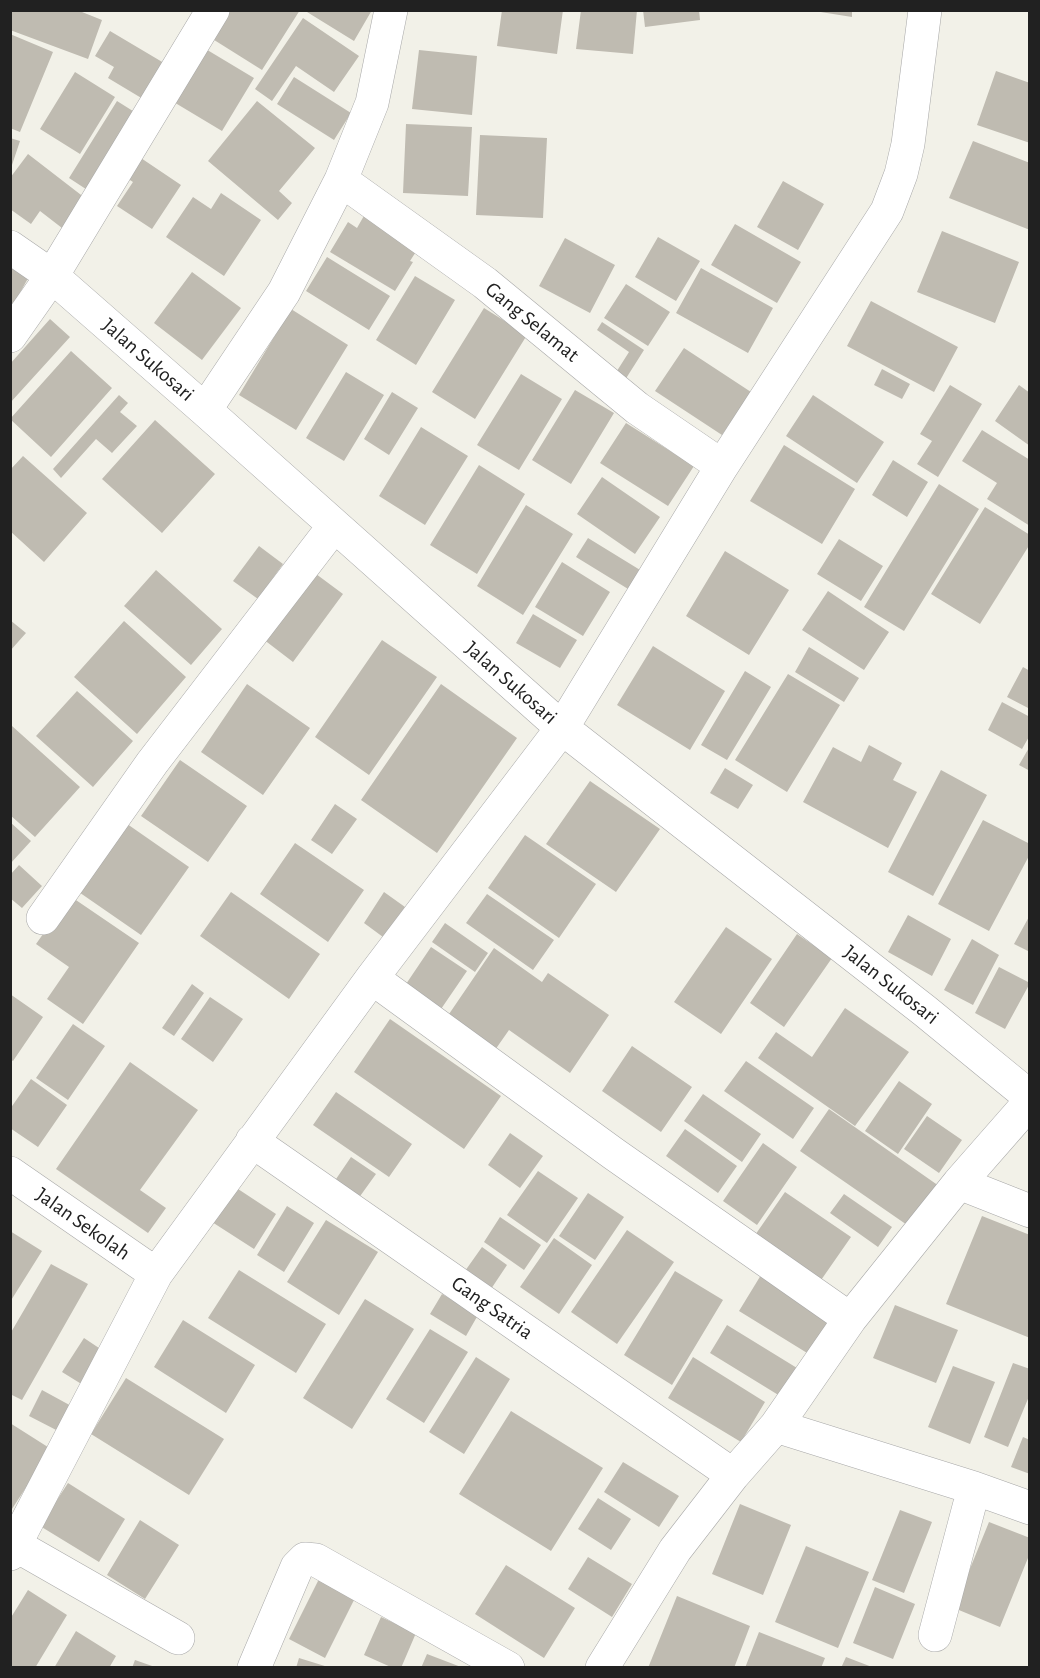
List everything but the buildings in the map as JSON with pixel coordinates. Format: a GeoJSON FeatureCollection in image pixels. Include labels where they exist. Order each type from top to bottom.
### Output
{"type":"FeatureCollection","features":[{"type":"Feature","properties":{"kind":"street"},"geometry":{"type":"LineString","coordinates":[[10,336],[52,276],[213,10]]}},
{"type":"Feature","properties":{"kind":"street"},"geometry":{"type":"LineString","coordinates":[[205,410],[285,292],[341,180],[372,103],[391,10]]}},
{"type":"Feature","properties":{"kind":"street"},"geometry":{"type":"LineString","coordinates":[[178,1638],[12,1547],[156,1274],[372,978],[562,728],[722,466],[887,211],[901,174],[908,144],[926,10]]}},
{"type":"Feature","properties":{"kind":"street","name":"Gang Selamat"},"geometry":{"type":"LineString","coordinates":[[341,180],[485,283],[637,408],[722,466]]}},
{"type":"Feature","properties":{"kind":"street","name":"Jalan Sukosari"},"geometry":{"type":"LineString","coordinates":[[10,248],[52,276],[562,728],[925,1011],[1029,1097]]}},
{"type":"Feature","properties":{"kind":"street"},"geometry":{"type":"LineString","coordinates":[[42,918],[152,763],[334,526]]}},
{"type":"Feature","properties":{"kind":"street"},"geometry":{"type":"LineString","coordinates":[[372,978],[614,1154],[850,1319]]}},
{"type":"Feature","properties":{"kind":"street"},"geometry":{"type":"LineString","coordinates":[[602,1668],[675,1550],[733,1475],[776,1426],[850,1319],[959,1183],[1029,1102]]}},
{"type":"Feature","properties":{"kind":"street","name":"Gang Satria"},"geometry":{"type":"LineString","coordinates":[[252,1141],[733,1475]]}},
{"type":"Feature","properties":{"kind":"street","name":"Jalan Sekolah"},"geometry":{"type":"LineString","coordinates":[[10,1173],[156,1274]]}},
{"type":"Feature","properties":{"kind":"street"},"geometry":{"type":"LineString","coordinates":[[959,1183],[1029,1211]]}},
{"type":"Feature","properties":{"kind":"street"},"geometry":{"type":"LineString","coordinates":[[776,1426],[974,1488],[1029,1508]]}},
{"type":"Feature","properties":{"kind":"street"},"geometry":{"type":"LineString","coordinates":[[935,1635],[974,1488]]}},
{"type":"Feature","properties":{"kind":"street"},"geometry":{"type":"LineString","coordinates":[[254,1668],[297,1567],[305,1559],[316,1560],[508,1668]]}}]}
